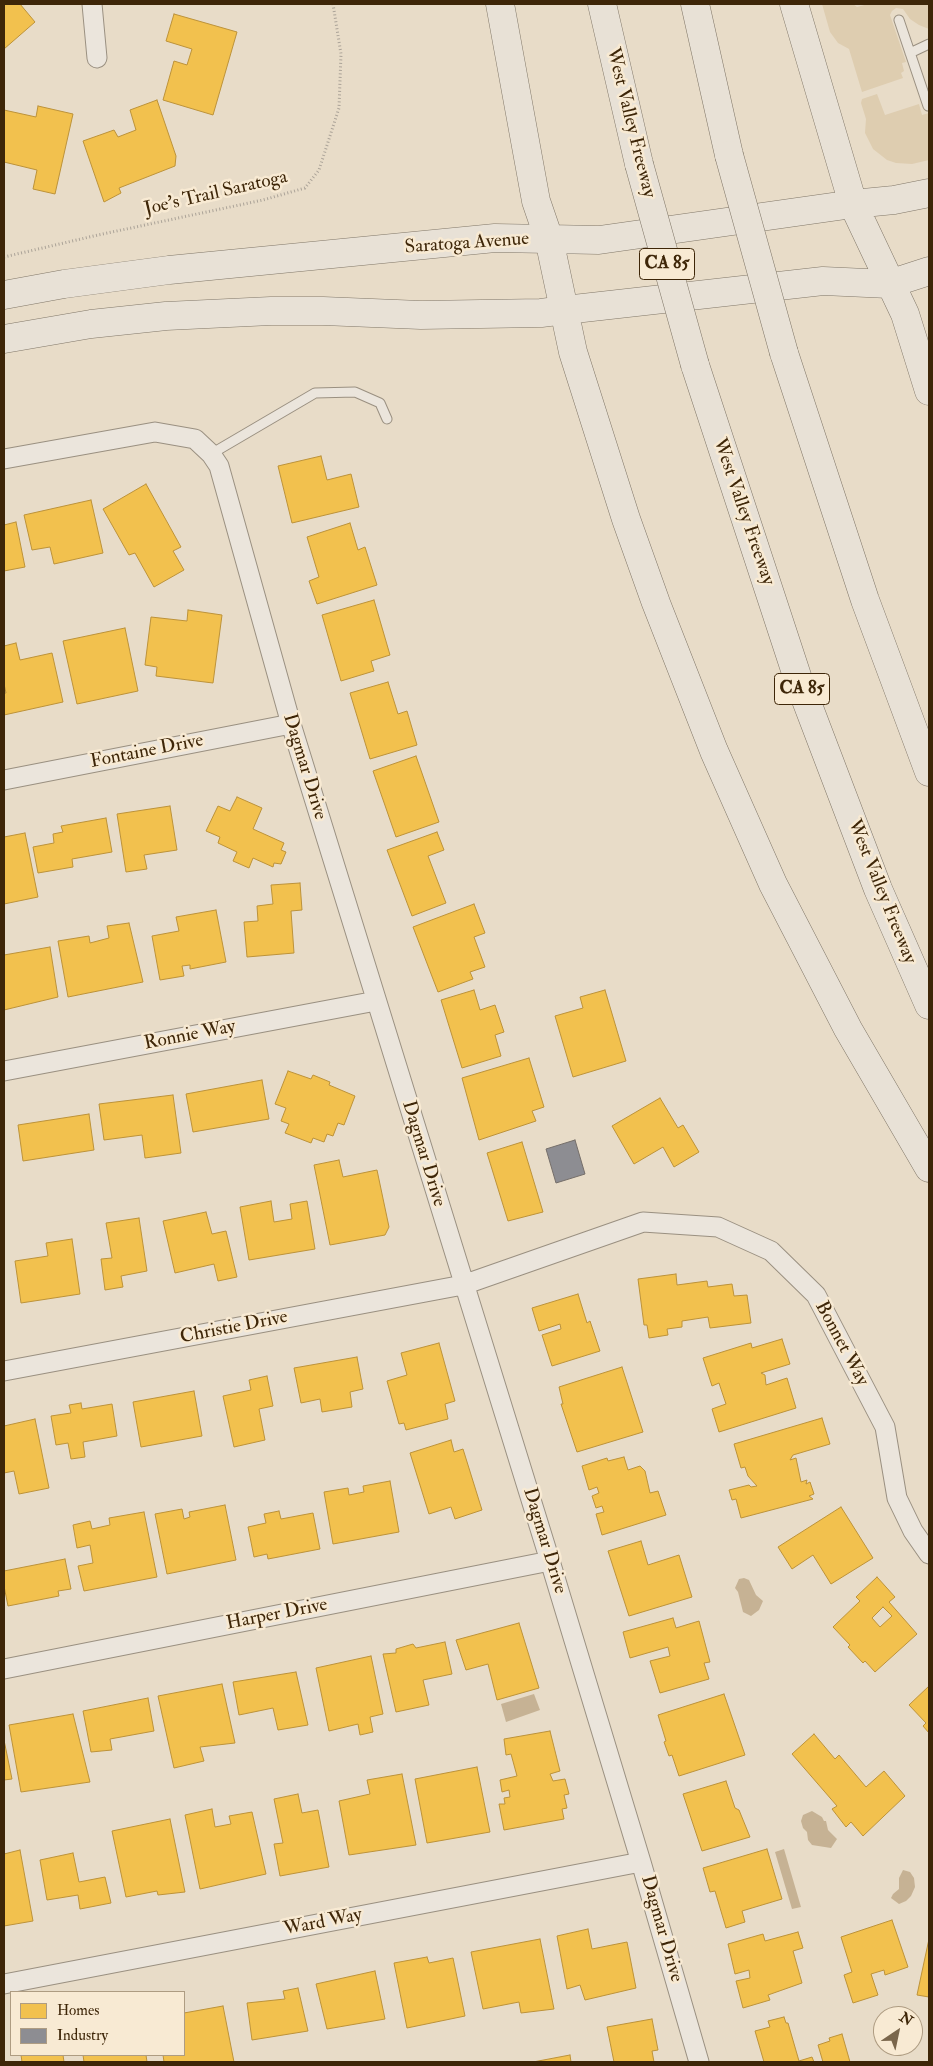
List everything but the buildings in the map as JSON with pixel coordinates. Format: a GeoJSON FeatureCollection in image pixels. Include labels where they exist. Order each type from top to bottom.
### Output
{"type":"FeatureCollection","features":[{"type":"Feature","properties":{"kind":"main road"},"geometry":{"type":"LineString","coordinates":[[500,4],[536,201],[549,239],[573,352],[626,519],[656,603],[740,814],[773,884],[839,1012],[929,1168]]}},
{"type":"Feature","properties":{"kind":"main road","name":"West Valley Freeway"},"geometry":{"type":"LineString","coordinates":[[602,4],[638,164],[695,365],[802,688],[878,889],[929,1006]]}},
{"type":"Feature","properties":{"kind":"main road"},"geometry":{"type":"LineString","coordinates":[[695,4],[729,155],[784,353],[865,600],[929,772]]}},
{"type":"Feature","properties":{"kind":"main road"},"geometry":{"type":"LineString","coordinates":[[794,4],[853,204],[904,314],[929,391]]}},
{"type":"Feature","properties":{"kind":"main road","name":"Saratoga Avenue"},"geometry":{"type":"LineString","coordinates":[[4,295],[64,284],[169,270],[495,238],[599,240],[853,204],[894,200],[929,193]]}},
{"type":"Feature","properties":{"kind":"main road"},"geometry":{"type":"LineString","coordinates":[[4,339],[91,324],[166,316],[271,310],[421,315],[541,313],[823,281],[889,284],[929,271]]}},
{"type":"Feature","properties":{"kind":"street"},"geometry":{"type":"LineString","coordinates":[[92,4],[97,58]]}},
{"type":"Feature","properties":{"kind":"street","name":"Dagmar Drive"},"geometry":{"type":"LineString","coordinates":[[4,459],[155,432],[195,439],[211,454],[219,466],[291,724],[463,1285],[550,1561],[699,2062]]}},
{"type":"Feature","properties":{"kind":"street","name":"Fontaine Drive"},"geometry":{"type":"LineString","coordinates":[[4,780],[291,724]]}},
{"type":"Feature","properties":{"kind":"street","name":"Ronnie Way"},"geometry":{"type":"LineString","coordinates":[[4,1070],[376,1001]]}},
{"type":"Feature","properties":{"kind":"street","name":"Bonnet Way"},"geometry":{"type":"LineString","coordinates":[[463,1285],[643,1222],[718,1227],[771,1251],[816,1294],[885,1428],[897,1498],[913,1531],[929,1554]]}},
{"type":"Feature","properties":{"kind":"street","name":"Christie Drive"},"geometry":{"type":"LineString","coordinates":[[4,1370],[463,1285]]}},
{"type":"Feature","properties":{"kind":"street","name":"Harper Drive"},"geometry":{"type":"LineString","coordinates":[[4,1670],[550,1561]]}},
{"type":"Feature","properties":{"kind":"street","name":"Ward Way"},"geometry":{"type":"LineString","coordinates":[[4,1984],[641,1862]]}},
{"type":"Feature","properties":{"kind":"lane"},"geometry":{"type":"LineString","coordinates":[[899,20],[928,106]]}},
{"type":"Feature","properties":{"kind":"lane"},"geometry":{"type":"LineString","coordinates":[[910,53],[929,44]]}},
{"type":"Feature","properties":{"kind":"lane"},"geometry":{"type":"LineString","coordinates":[[211,454],[315,392],[355,392],[380,403],[387,419]]}},
{"type":"Feature","properties":{"kind":"path","name":"Joe's Trail Saratoga"},"geometry":{"type":"LineString","coordinates":[[4,257],[98,234],[263,200],[305,188],[319,170],[339,108],[341,54],[333,4]]}},
{"type":"Feature","properties":{"kind":"shaded area"},"geometry":{"type":"Polygon","coordinates":[[[822,4],[853,4],[857,7],[868,4],[929,4],[929,29],[910,19],[903,9],[896,8],[892,11],[890,15],[906,62],[902,63],[904,71],[901,73],[903,78],[862,92],[849,49],[838,43],[830,32],[822,4]]]}},
{"type":"Feature","properties":{"kind":"shaded area"},"geometry":{"type":"Polygon","coordinates":[[[877,94],[885,115],[919,104],[922,115],[929,113],[929,160],[912,164],[896,163],[887,160],[873,149],[865,133],[866,119],[861,103],[862,99],[877,94]]]}},
{"type":"Feature","properties":{"kind":"shaded area"},"geometry":{"type":"Polygon","coordinates":[[[739,1579],[749,1580],[756,1595],[763,1601],[759,1610],[751,1616],[743,1612],[738,1592],[735,1588],[739,1579]]]}},
{"type":"Feature","properties":{"kind":"shaded area"},"geometry":{"type":"Polygon","coordinates":[[[534,1694],[540,1710],[506,1722],[501,1704],[534,1694]]]}},
{"type":"Feature","properties":{"kind":"shaded area"},"geometry":{"type":"Polygon","coordinates":[[[812,1811],[826,1821],[828,1830],[837,1839],[831,1848],[812,1845],[808,1840],[807,1832],[803,1828],[801,1821],[803,1815],[812,1811]]]}},
{"type":"Feature","properties":{"kind":"shaded area"},"geometry":{"type":"Polygon","coordinates":[[[784,1849],[801,1907],[792,1909],[775,1852],[784,1849]]]}},
{"type":"Feature","properties":{"kind":"shaded area"},"geometry":{"type":"Polygon","coordinates":[[[903,1870],[910,1872],[914,1878],[915,1887],[911,1896],[899,1904],[891,1898],[899,1889],[899,1878],[903,1870]]]}}]}
